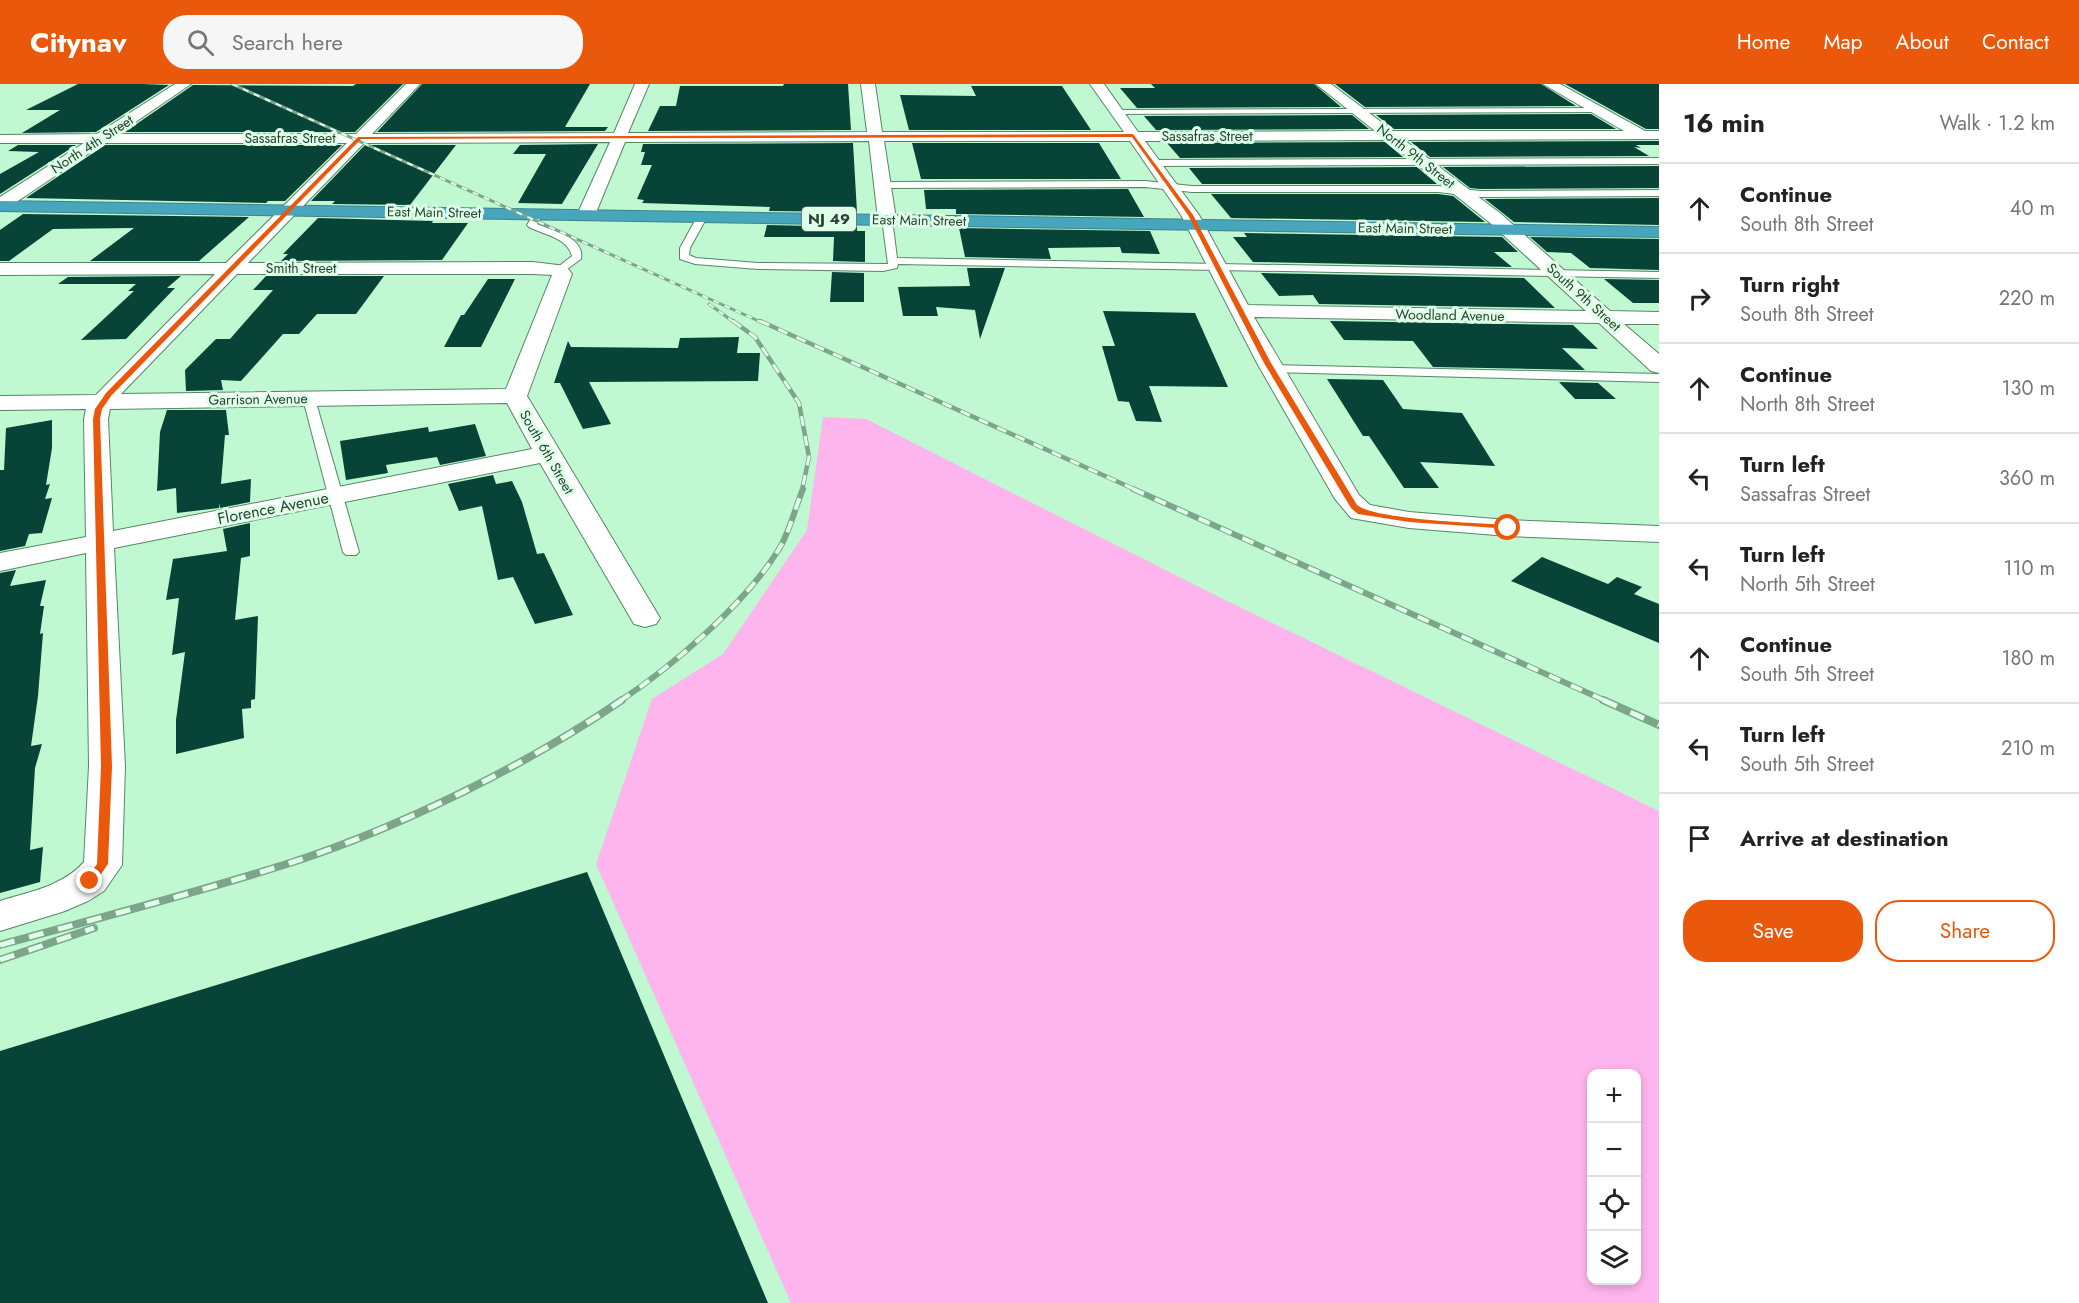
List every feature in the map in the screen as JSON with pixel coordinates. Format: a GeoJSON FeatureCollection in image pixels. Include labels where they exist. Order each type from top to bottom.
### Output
{"type":"FeatureCollection","features":[{"type":"Feature","properties":{"kind":"highway","name":"East Main Street"},"geometry":{"type":"LineString","coordinates":[[0,205],[1659,232]]}},
{"type":"Feature","properties":{"kind":"street","name":"North 4th Street"},"geometry":{"type":"LineString","coordinates":[[0,205],[184,84]]}},
{"type":"Feature","properties":{"kind":"street"},"geometry":{"type":"LineString","coordinates":[[0,916],[51,901],[74,891],[90,881],[103,864],[106,766],[96,419],[98,409],[103,401],[413,84]]}},
{"type":"Feature","properties":{"kind":"street"},"geometry":{"type":"LineString","coordinates":[[586,215],[642,84]]}},
{"type":"Feature","properties":{"kind":"street"},"geometry":{"type":"LineString","coordinates":[[868,84],[887,219]]}},
{"type":"Feature","properties":{"kind":"street"},"geometry":{"type":"LineString","coordinates":[[1097,84],[1195,224],[1271,369],[1348,499],[1361,512],[1409,520],[1508,528],[1659,534]]}},
{"type":"Feature","properties":{"kind":"street","name":"North 9th Street"},"geometry":{"type":"LineString","coordinates":[[1323,84],[1508,229]]}},
{"type":"Feature","properties":{"kind":"street"},"geometry":{"type":"LineString","coordinates":[[1550,84],[1659,144]]}},
{"type":"Feature","properties":{"kind":"street","name":"Sassafras Street"},"geometry":{"type":"LineString","coordinates":[[0,139],[1659,135]]}},
{"type":"Feature","properties":{"kind":"street","name":"South 9th Street"},"geometry":{"type":"LineString","coordinates":[[1508,229],[1659,366]]}},
{"type":"Feature","properties":{"kind":"street","name":"Smith Street"},"geometry":{"type":"LineString","coordinates":[[0,269],[494,268],[559,270]]}},
{"type":"Feature","properties":{"kind":"street","name":"South 6th Street"},"geometry":{"type":"LineString","coordinates":[[559,270],[562,274],[515,396],[645,618]]}},
{"type":"Feature","properties":{"kind":"street","name":"Woodland Avenue"},"geometry":{"type":"LineString","coordinates":[[1241,311],[1659,318]]}},
{"type":"Feature","properties":{"kind":"street","name":"Garrison Avenue"},"geometry":{"type":"LineString","coordinates":[[0,403],[515,396]]}},
{"type":"Feature","properties":{"kind":"street","name":"Florence Avenue"},"geometry":{"type":"LineString","coordinates":[[0,562],[547,454]]}},
{"type":"Feature","properties":{"kind":"lane"},"geometry":{"type":"LineString","coordinates":[[1116,112],[1598,110]]}},
{"type":"Feature","properties":{"kind":"lane"},"geometry":{"type":"LineString","coordinates":[[1153,163],[1659,161]]}},
{"type":"Feature","properties":{"kind":"lane"},"geometry":{"type":"LineString","coordinates":[[882,185],[1145,184],[1192,189],[1438,189],[1462,192],[1659,193]]}},
{"type":"Feature","properties":{"kind":"lane"},"geometry":{"type":"LineString","coordinates":[[538,214],[532,225],[573,244],[576,250],[577,257],[559,270]]}},
{"type":"Feature","properties":{"kind":"lane"},"geometry":{"type":"LineString","coordinates":[[702,217],[684,256],[695,261],[758,266],[883,268],[893,266],[887,219]]}},
{"type":"Feature","properties":{"kind":"lane"},"geometry":{"type":"LineString","coordinates":[[892,261],[1659,275]]}},
{"type":"Feature","properties":{"kind":"lane"},"geometry":{"type":"LineString","coordinates":[[1271,369],[1659,378]]}},
{"type":"Feature","properties":{"kind":"lane"},"geometry":{"type":"LineString","coordinates":[[309,399],[351,552]]}},
{"type":"Feature","properties":{"kind":"shaded area"},"geometry":{"type":"Polygon","coordinates":[[[823,417],[866,419],[1221,598],[1659,811],[1659,1303],[791,1303],[596,864],[652,699],[723,654],[807,530],[823,417]]]}},
{"type":"Feature","properties":{"kind":"building"},"geometry":{"type":"Polygon","coordinates":[[[78,84],[169,85],[96,132],[22,133],[60,110],[26,110],[78,84]]]}},
{"type":"Feature","properties":{"kind":"building"},"geometry":{"type":"Polygon","coordinates":[[[356,84],[403,84],[355,132],[125,132],[193,85],[353,86],[356,84]]]}},
{"type":"Feature","properties":{"kind":"building"},"geometry":{"type":"Polygon","coordinates":[[[422,84],[590,84],[565,127],[608,127],[605,131],[377,132],[422,84]]]}},
{"type":"Feature","properties":{"kind":"building"},"geometry":{"type":"Polygon","coordinates":[[[784,84],[848,84],[851,130],[648,131],[660,106],[676,106],[680,86],[783,86],[784,84]]]}},
{"type":"Feature","properties":{"kind":"building"},"geometry":{"type":"Polygon","coordinates":[[[1151,84],[1314,84],[1341,107],[1137,108],[1120,88],[1155,88],[1151,84]]]}},
{"type":"Feature","properties":{"kind":"building"},"geometry":{"type":"Polygon","coordinates":[[[1335,84],[1541,84],[1576,106],[1365,107],[1335,84]]]}},
{"type":"Feature","properties":{"kind":"building"},"geometry":{"type":"Polygon","coordinates":[[[1565,84],[1659,84],[1659,129],[1646,129],[1565,84]]]}},
{"type":"Feature","properties":{"kind":"building"},"geometry":{"type":"Polygon","coordinates":[[[971,86],[1062,86],[1091,130],[909,130],[900,95],[976,96],[971,86]]]}},
{"type":"Feature","properties":{"kind":"building"},"geometry":{"type":"Polygon","coordinates":[[[1591,114],[1616,129],[1394,129],[1376,115],[1591,114]]]}},
{"type":"Feature","properties":{"kind":"building"},"geometry":{"type":"Polygon","coordinates":[[[1352,115],[1369,129],[1156,130],[1144,116],[1352,115]]]}},
{"type":"Feature","properties":{"kind":"building"},"geometry":{"type":"Polygon","coordinates":[[[1659,141],[1659,145],[1636,145],[1641,148],[1634,147],[1649,156],[1430,157],[1411,142],[1659,141]]]}},
{"type":"Feature","properties":{"kind":"building"},"geometry":{"type":"Polygon","coordinates":[[[1385,142],[1403,157],[1180,158],[1167,143],[1385,142]]]}},
{"type":"Feature","properties":{"kind":"building"},"geometry":{"type":"Polygon","coordinates":[[[853,143],[857,212],[769,211],[770,207],[642,203],[644,200],[637,199],[652,165],[641,165],[645,152],[641,152],[643,144],[853,143]]]}},
{"type":"Feature","properties":{"kind":"building"},"geometry":{"type":"Polygon","coordinates":[[[912,143],[1099,143],[1121,179],[921,179],[912,143]]]}},
{"type":"Feature","properties":{"kind":"building"},"geometry":{"type":"Polygon","coordinates":[[[598,144],[562,204],[518,203],[546,154],[513,154],[520,145],[598,144]]]}},
{"type":"Feature","properties":{"kind":"building"},"geometry":{"type":"Polygon","coordinates":[[[18,145],[76,145],[0,194],[0,174],[39,152],[8,151],[18,145]]]}},
{"type":"Feature","properties":{"kind":"building"},"geometry":{"type":"Polygon","coordinates":[[[105,145],[342,145],[285,201],[266,203],[26,198],[105,145]]]}},
{"type":"Feature","properties":{"kind":"building"},"geometry":{"type":"Polygon","coordinates":[[[365,145],[456,145],[410,205],[332,204],[335,201],[311,201],[365,145]]]}},
{"type":"Feature","properties":{"kind":"building"},"geometry":{"type":"Polygon","coordinates":[[[1659,166],[1659,188],[1480,189],[1470,188],[1443,167],[1659,166]]]}},
{"type":"Feature","properties":{"kind":"building"},"geometry":{"type":"Polygon","coordinates":[[[1417,167],[1437,184],[1202,184],[1189,168],[1417,167]]]}},
{"type":"Feature","properties":{"kind":"building"},"geometry":{"type":"Polygon","coordinates":[[[1128,189],[1144,217],[956,214],[956,209],[926,209],[924,190],[1128,189]]]}},
{"type":"Feature","properties":{"kind":"building"},"geometry":{"type":"Polygon","coordinates":[[[1211,194],[1438,194],[1453,196],[1485,222],[1231,218],[1211,194]]]}},
{"type":"Feature","properties":{"kind":"building"},"geometry":{"type":"Polygon","coordinates":[[[1659,198],[1659,225],[1514,222],[1485,199],[1659,198]]]}},
{"type":"Feature","properties":{"kind":"building"},"geometry":{"type":"Polygon","coordinates":[[[23,214],[249,217],[199,261],[90,261],[134,228],[53,229],[9,261],[0,261],[0,230],[23,214]]]}},
{"type":"Feature","properties":{"kind":"building"},"geometry":{"type":"Polygon","coordinates":[[[318,218],[468,223],[442,260],[281,261],[288,254],[283,254],[318,218]]]}},
{"type":"Feature","properties":{"kind":"building"},"geometry":{"type":"Polygon","coordinates":[[[767,225],[857,227],[857,231],[865,231],[865,262],[833,261],[834,237],[764,237],[767,225]]]}},
{"type":"Feature","properties":{"kind":"building"},"geometry":{"type":"Polygon","coordinates":[[[959,228],[1150,231],[1160,254],[1122,253],[1120,247],[1048,248],[1051,259],[965,257],[959,228]]]}},
{"type":"Feature","properties":{"kind":"building"},"geometry":{"type":"Polygon","coordinates":[[[1244,233],[1502,237],[1518,252],[1494,252],[1512,267],[1253,262],[1233,237],[1247,237],[1244,233]]]}},
{"type":"Feature","properties":{"kind":"building"},"geometry":{"type":"Polygon","coordinates":[[[1530,237],[1659,239],[1659,270],[1590,268],[1571,253],[1547,252],[1530,237]]]}},
{"type":"Feature","properties":{"kind":"building"},"geometry":{"type":"Polygon","coordinates":[[[967,268],[1005,268],[980,339],[975,310],[936,307],[938,316],[903,316],[898,287],[970,286],[967,268]]]}},
{"type":"Feature","properties":{"kind":"building"},"geometry":{"type":"Polygon","coordinates":[[[832,272],[864,273],[864,302],[830,302],[832,272]]]}},
{"type":"Feature","properties":{"kind":"building"},"geometry":{"type":"Polygon","coordinates":[[[1261,273],[1524,278],[1555,308],[1319,304],[1313,295],[1279,296],[1261,273]]]}},
{"type":"Feature","properties":{"kind":"building"},"geometry":{"type":"Polygon","coordinates":[[[181,276],[167,288],[175,288],[126,339],[81,340],[134,291],[128,291],[136,284],[58,284],[68,277],[181,276]]]}},
{"type":"Feature","properties":{"kind":"building"},"geometry":{"type":"Polygon","coordinates":[[[266,276],[384,276],[356,314],[317,314],[299,334],[283,334],[241,381],[221,380],[223,390],[186,391],[185,370],[216,339],[230,339],[273,290],[253,290],[266,276]]]}},
{"type":"Feature","properties":{"kind":"building"},"geometry":{"type":"Polygon","coordinates":[[[488,279],[515,279],[481,347],[444,347],[461,315],[464,315],[488,279]]]}},
{"type":"Feature","properties":{"kind":"building"},"geometry":{"type":"Polygon","coordinates":[[[1604,279],[1659,280],[1659,303],[1633,303],[1604,279]]]}},
{"type":"Feature","properties":{"kind":"building"},"geometry":{"type":"Polygon","coordinates":[[[1103,311],[1195,313],[1228,387],[1149,386],[1162,422],[1136,421],[1129,402],[1118,401],[1102,346],[1115,346],[1103,311]]]}},
{"type":"Feature","properties":{"kind":"building"},"geometry":{"type":"Polygon","coordinates":[[[1330,321],[1573,325],[1598,349],[1562,348],[1585,370],[1433,367],[1413,341],[1344,340],[1330,321]]]}},
{"type":"Feature","properties":{"kind":"building"},"geometry":{"type":"Polygon","coordinates":[[[739,337],[737,353],[760,353],[758,381],[589,382],[611,424],[583,429],[560,383],[554,383],[568,341],[571,347],[678,348],[680,338],[739,337]]]}},
{"type":"Feature","properties":{"kind":"building"},"geometry":{"type":"Polygon","coordinates":[[[1327,379],[1383,380],[1403,409],[1462,413],[1495,466],[1420,462],[1439,488],[1404,488],[1369,436],[1363,436],[1327,379]]]}},
{"type":"Feature","properties":{"kind":"building"},"geometry":{"type":"Polygon","coordinates":[[[1559,382],[1598,383],[1616,399],[1575,399],[1559,382]]]}},
{"type":"Feature","properties":{"kind":"building"},"geometry":{"type":"Polygon","coordinates":[[[167,410],[226,410],[229,435],[225,435],[221,484],[251,479],[250,502],[220,508],[219,503],[219,508],[177,513],[176,488],[157,491],[160,432],[167,410]]]}},
{"type":"Feature","properties":{"kind":"building"},"geometry":{"type":"Polygon","coordinates":[[[52,420],[52,448],[46,485],[50,484],[45,499],[52,498],[42,533],[29,534],[25,546],[0,551],[0,470],[4,470],[6,428],[52,420]]]}},
{"type":"Feature","properties":{"kind":"building"},"geometry":{"type":"Polygon","coordinates":[[[475,424],[486,456],[440,465],[437,457],[386,465],[388,473],[346,480],[340,441],[428,427],[429,432],[475,424]]]}},
{"type":"Feature","properties":{"kind":"building"},"geometry":{"type":"Polygon","coordinates":[[[493,475],[496,484],[512,481],[522,502],[537,554],[544,553],[573,615],[535,624],[513,577],[498,580],[482,506],[459,511],[448,484],[493,475]]]}},
{"type":"Feature","properties":{"kind":"building"},"geometry":{"type":"Polygon","coordinates":[[[250,523],[250,556],[241,558],[235,620],[258,616],[255,699],[251,700],[251,708],[242,709],[244,738],[176,754],[176,720],[185,652],[172,655],[179,598],[166,600],[173,559],[227,551],[223,529],[250,523]]]}},
{"type":"Feature","properties":{"kind":"building"},"geometry":{"type":"Polygon","coordinates":[[[1542,557],[1608,584],[1617,577],[1642,587],[1634,594],[1659,604],[1659,643],[1511,581],[1542,557]]]}},
{"type":"Feature","properties":{"kind":"building"},"geometry":{"type":"Polygon","coordinates":[[[16,570],[10,586],[46,580],[40,606],[44,606],[40,634],[43,633],[31,746],[42,744],[35,768],[30,850],[43,847],[40,882],[0,893],[0,573],[16,570]]]}},
{"type":"Feature","properties":{"kind":"building"},"geometry":{"type":"Polygon","coordinates":[[[587,872],[768,1303],[0,1303],[0,1051],[587,872]]]}},
{"type":"Feature","properties":{"kind":"railway"},"geometry":{"type":"LineString","coordinates":[[232,84],[763,323]]}},
{"type":"Feature","properties":{"kind":"railway"},"geometry":{"type":"LineString","coordinates":[[709,304],[735,323]]}},
{"type":"Feature","properties":{"kind":"railway"},"geometry":{"type":"LineString","coordinates":[[733,321],[755,337],[799,403],[809,457],[802,490]]}},
{"type":"Feature","properties":{"kind":"railway"},"geometry":{"type":"LineString","coordinates":[[760,321],[1136,490]]}},
{"type":"Feature","properties":{"kind":"railway"},"geometry":{"type":"LineString","coordinates":[[620,701],[685,652],[748,591],[783,542],[803,489]]}},
{"type":"Feature","properties":{"kind":"railway"},"geometry":{"type":"LineString","coordinates":[[1133,489],[1606,701]]}},
{"type":"Feature","properties":{"kind":"railway"},"geometry":{"type":"LineString","coordinates":[[0,945],[257,873],[377,831],[505,770],[546,748],[622,700]]}},
{"type":"Feature","properties":{"kind":"railway"},"geometry":{"type":"LineString","coordinates":[[1603,700],[1659,725]]}},
{"type":"Feature","properties":{"kind":"railway"},"geometry":{"type":"LineString","coordinates":[[0,960],[94,928]]}},
{"type":"Feature","properties":{"kind":"route"},"geometry":{"type":"LineString","coordinates":[[90,881],[103,864],[106,766],[96,419],[98,409],[108,394],[360,138],[1133,136],[1190,215],[1268,363],[1354,506],[1361,512],[1409,520],[1508,528]]}}]}
